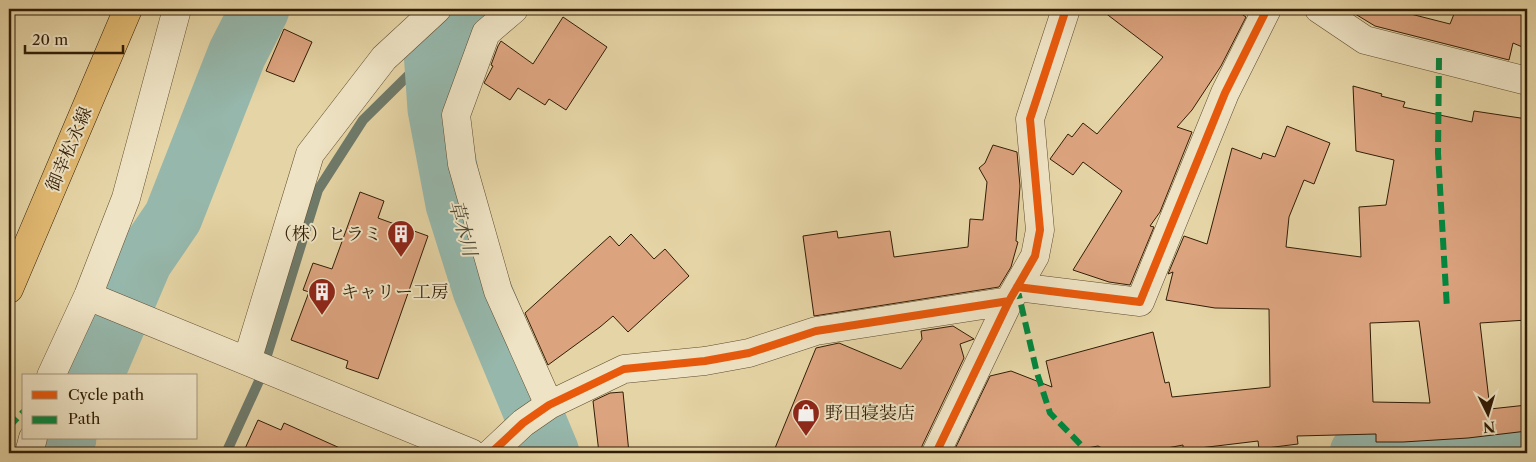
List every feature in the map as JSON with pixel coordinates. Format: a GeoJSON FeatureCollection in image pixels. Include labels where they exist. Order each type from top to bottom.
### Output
{"type":"FeatureCollection","features":[{"type":"Feature","properties":{"kind":"main road","name":"御幸松永線"},"geometry":{"type":"LineString","coordinates":[[9,289],[128,9]]}},
{"type":"Feature","properties":{"kind":"street"},"geometry":{"type":"LineString","coordinates":[[52,374],[99,300],[177,9]]}},
{"type":"Feature","properties":{"kind":"street"},"geometry":{"type":"LineString","coordinates":[[259,366],[310,154],[384,58],[437,9]]}},
{"type":"Feature","properties":{"kind":"street"},"geometry":{"type":"LineString","coordinates":[[514,9],[486,33],[456,115],[462,164],[498,291],[537,413]]}},
{"type":"Feature","properties":{"kind":"street"},"geometry":{"type":"LineString","coordinates":[[936,453],[1013,294],[1035,256],[1040,230],[1030,119],[1066,9]]}},
{"type":"Feature","properties":{"kind":"street"},"geometry":{"type":"LineString","coordinates":[[491,453],[537,413],[624,369],[705,361],[749,353],[816,331],[1013,294],[1140,302],[1226,93],[1267,9]]}},
{"type":"Feature","properties":{"kind":"street"},"geometry":{"type":"LineString","coordinates":[[1320,9],[1364,40],[1527,81]]}},
{"type":"Feature","properties":{"kind":"street"},"geometry":{"type":"LineString","coordinates":[[99,300],[471,453]]}},
{"type":"Feature","properties":{"kind":"street"},"geometry":{"type":"LineString","coordinates":[[29,453],[32,440]]}},
{"type":"Feature","properties":{"kind":"building"},"geometry":{"type":"Polygon","coordinates":[[[1100,9],[1234,9],[1246,17],[1221,66],[1192,110],[1177,127],[1192,132],[1160,212],[1150,226],[1154,227],[1130,285],[1109,282],[1073,270],[1122,191],[1083,162],[1073,175],[1050,159],[1068,134],[1072,137],[1083,123],[1097,134],[1163,57],[1100,9]]]}},
{"type":"Feature","properties":{"kind":"building"},"geometry":{"type":"Polygon","coordinates":[[[1347,9],[1391,9],[1450,24],[1456,9],[1527,9],[1527,49],[1513,43],[1509,60],[1375,26],[1347,9]]]}},
{"type":"Feature","properties":{"kind":"building"},"geometry":{"type":"Polygon","coordinates":[[[563,17],[607,47],[566,110],[549,99],[545,105],[518,88],[510,100],[484,83],[493,66],[491,65],[501,41],[533,64],[563,17]]]}},
{"type":"Feature","properties":{"kind":"building"},"geometry":{"type":"Polygon","coordinates":[[[284,29],[312,42],[294,82],[266,71],[284,29]]]}},
{"type":"Feature","properties":{"kind":"building"},"geometry":{"type":"Polygon","coordinates":[[[1353,86],[1405,102],[1403,107],[1472,122],[1474,111],[1527,119],[1527,320],[1480,323],[1490,409],[1527,405],[1527,431],[1468,438],[1403,442],[1376,442],[1376,434],[1297,436],[1298,444],[1259,449],[1258,441],[1183,450],[1183,445],[1141,453],[1112,453],[1098,446],[1061,453],[953,453],[990,376],[1011,371],[1052,387],[1046,361],[1153,332],[1165,383],[1169,382],[1172,397],[1270,387],[1269,309],[1215,308],[1166,300],[1173,272],[1168,274],[1184,236],[1207,244],[1232,148],[1261,159],[1263,153],[1275,157],[1287,126],[1330,143],[1314,184],[1304,180],[1289,217],[1286,247],[1361,257],[1359,207],[1386,205],[1394,160],[1356,151],[1353,86]],[[1419,321],[1370,323],[1373,402],[1430,403],[1419,321]]]}},
{"type":"Feature","properties":{"kind":"building"},"geometry":{"type":"Polygon","coordinates":[[[993,145],[1017,152],[1020,186],[1016,241],[1018,242],[1011,267],[999,287],[814,316],[803,236],[837,231],[838,238],[890,231],[894,257],[968,247],[970,219],[983,220],[987,182],[979,168],[985,163],[993,145]]]}},
{"type":"Feature","properties":{"kind":"building"},"geometry":{"type":"Polygon","coordinates":[[[360,192],[384,201],[378,218],[428,236],[378,379],[346,368],[348,361],[291,340],[309,292],[303,290],[313,263],[332,269],[360,192]]]}},
{"type":"Feature","properties":{"kind":"building"},"geometry":{"type":"Polygon","coordinates":[[[631,234],[654,259],[665,249],[689,276],[628,332],[613,316],[548,365],[525,313],[610,236],[619,246],[631,234]]]}},
{"type":"Feature","properties":{"kind":"building"},"geometry":{"type":"Polygon","coordinates":[[[953,326],[974,339],[960,344],[964,358],[922,446],[921,453],[773,453],[816,348],[839,343],[901,369],[922,339],[921,331],[953,326]]]}},
{"type":"Feature","properties":{"kind":"building"},"geometry":{"type":"Polygon","coordinates":[[[623,392],[629,453],[599,453],[593,401],[610,393],[623,392]]]}},
{"type":"Feature","properties":{"kind":"building"},"geometry":{"type":"Polygon","coordinates":[[[258,420],[281,430],[284,423],[351,453],[243,453],[258,420]]]}},
{"type":"Feature","properties":{"kind":"waterway"},"geometry":{"type":"LineString","coordinates":[[95,374],[143,261],[173,217],[237,54],[260,9]]}},
{"type":"Feature","properties":{"kind":"waterway","name":"草木川"},"geometry":{"type":"LineString","coordinates":[[478,9],[433,51],[437,109],[455,204],[482,290],[550,453]]}},
{"type":"Feature","properties":{"kind":"waterway"},"geometry":{"type":"LineString","coordinates":[[226,453],[259,381],[318,190],[363,120],[433,51]]}},
{"type":"Feature","properties":{"kind":"waterway"},"geometry":{"type":"LineString","coordinates":[[61,453],[66,440]]}},
{"type":"Feature","properties":{"kind":"waterway","name":"草木川"},"geometry":{"type":"LineString","coordinates":[[1359,453],[1527,444]]}},
{"type":"Feature","properties":{"kind":"waterway","name":"草木川"},"geometry":{"type":"LineString","coordinates":[[1101,453],[1118,453]]}},
{"type":"Feature","properties":{"kind":"marked path"},"geometry":{"type":"LineString","coordinates":[[1439,58],[1438,153],[1447,309]]}},
{"type":"Feature","properties":{"kind":"marked path"},"geometry":{"type":"LineString","coordinates":[[1017,287],[1037,373],[1050,413],[1083,447],[1084,453]]}},
{"type":"Feature","properties":{"kind":"marked path"},"geometry":{"type":"LineString","coordinates":[[9,427],[22,413]]}},
{"type":"Feature","properties":{"kind":"cycle path"},"geometry":{"type":"LineString","coordinates":[[936,453],[1009,301],[1035,256],[1040,230],[1030,119],[1066,9]]}},
{"type":"Feature","properties":{"kind":"cycle path"},"geometry":{"type":"LineString","coordinates":[[1017,287],[1140,302],[1225,93],[1267,9]]}},
{"type":"Feature","properties":{"kind":"cycle path"},"geometry":{"type":"LineString","coordinates":[[491,453],[523,423],[549,405],[624,369],[705,361],[749,353],[816,331],[1009,301]]}},
{"type":"Feature","properties":{"kind":"place","name":"（株）ヒラミ"},"geometry":{"type":"Point","coordinates":[401,258]}},
{"type":"Feature","properties":{"kind":"place","name":"キャリー工房"},"geometry":{"type":"Point","coordinates":[322,316]}},
{"type":"Feature","properties":{"kind":"place","name":"野田寝装店"},"geometry":{"type":"Point","coordinates":[806,437]}}]}
